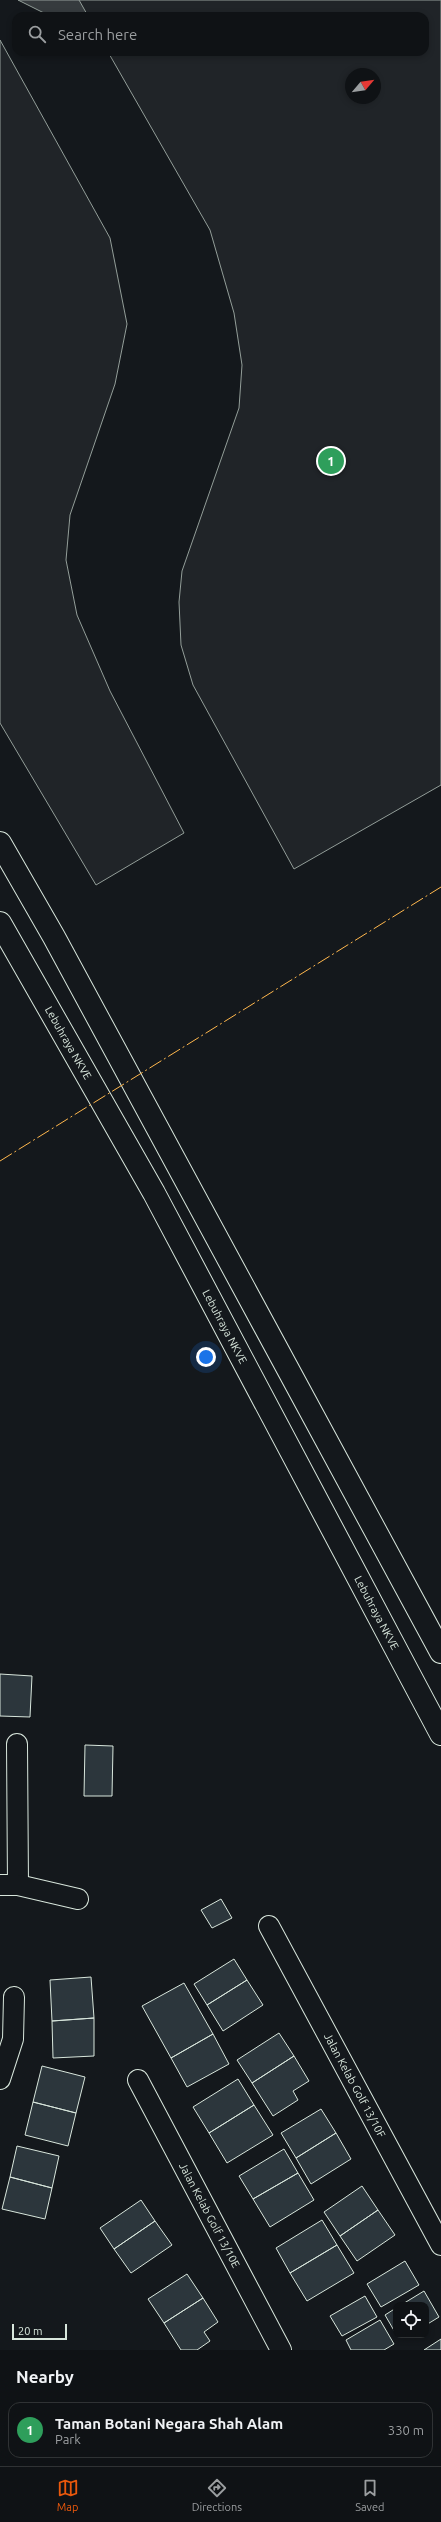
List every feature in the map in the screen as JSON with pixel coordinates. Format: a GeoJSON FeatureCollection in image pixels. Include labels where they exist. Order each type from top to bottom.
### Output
{"type":"FeatureCollection","features":[{"type":"Feature","properties":{"kind":"highway"},"geometry":{"type":"LineString","coordinates":[[0,843],[54,937],[441,1652]]}},
{"type":"Feature","properties":{"kind":"highway","name":"Lebuhraya NKVE"},"geometry":{"type":"LineString","coordinates":[[0,923],[154,1193],[441,1734]]}},
{"type":"Feature","properties":{"kind":"street"},"geometry":{"type":"LineString","coordinates":[[17,1744],[9,1885],[78,1899]]}},
{"type":"Feature","properties":{"kind":"street","name":"Jalan Kelab Golf 13/10F"},"geometry":{"type":"LineString","coordinates":[[269,1926],[441,2245]]}},
{"type":"Feature","properties":{"kind":"street"},"geometry":{"type":"LineString","coordinates":[[0,2079],[13,2039],[14,1997]]}},
{"type":"Feature","properties":{"kind":"street","name":"Jalan Kelab Golf 13/10E"},"geometry":{"type":"LineString","coordinates":[[138,2080],[281,2350]]}},
{"type":"Feature","properties":{"kind":"shaded area"},"geometry":{"type":"Polygon","coordinates":[[[18,0],[79,0],[86,12],[42,12],[18,0]]]}},
{"type":"Feature","properties":{"kind":"shaded area"},"geometry":{"type":"Polygon","coordinates":[[[72,0],[441,0],[441,785],[294,869],[193,685],[181,645],[179,602],[182,571],[239,408],[242,365],[234,313],[210,230],[110,56],[429,56],[429,12],[80,12],[72,0]]]}},
{"type":"Feature","properties":{"kind":"shaded area"},"geometry":{"type":"Polygon","coordinates":[[[0,40],[110,238],[127,324],[115,384],[70,515],[66,560],[77,615],[110,691],[184,833],[96,885],[0,723],[0,40]]]}},
{"type":"Feature","properties":{"kind":"building"},"geometry":{"type":"Polygon","coordinates":[[[0,1674],[32,1676],[30,1717],[0,1716],[0,1674]]]}},
{"type":"Feature","properties":{"kind":"building"},"geometry":{"type":"Polygon","coordinates":[[[85,1745],[113,1746],[112,1796],[84,1796],[85,1745]]]}},
{"type":"Feature","properties":{"kind":"building"},"geometry":{"type":"Polygon","coordinates":[[[221,1899],[232,1918],[212,1928],[201,1910],[221,1899]]]}},
{"type":"Feature","properties":{"kind":"building"},"geometry":{"type":"Polygon","coordinates":[[[234,1959],[247,1980],[207,2005],[194,1984],[234,1959]]]}},
{"type":"Feature","properties":{"kind":"building"},"geometry":{"type":"Polygon","coordinates":[[[91,1977],[94,2018],[52,2021],[50,1980],[91,1977]]]}},
{"type":"Feature","properties":{"kind":"building"},"geometry":{"type":"Polygon","coordinates":[[[247,1980],[263,2005],[223,2031],[207,2005],[247,1980]]]}},
{"type":"Feature","properties":{"kind":"building"},"geometry":{"type":"Polygon","coordinates":[[[184,1983],[213,2034],[171,2058],[142,2006],[184,1983]]]}},
{"type":"Feature","properties":{"kind":"building"},"geometry":{"type":"Polygon","coordinates":[[[94,2018],[94,2056],[53,2058],[52,2021],[94,2018]]]}},
{"type":"Feature","properties":{"kind":"building"},"geometry":{"type":"Polygon","coordinates":[[[279,2033],[294,2056],[252,2083],[237,2060],[279,2033]]]}},
{"type":"Feature","properties":{"kind":"building"},"geometry":{"type":"Polygon","coordinates":[[[213,2034],[229,2064],[187,2087],[171,2058],[213,2034]]]}},
{"type":"Feature","properties":{"kind":"building"},"geometry":{"type":"Polygon","coordinates":[[[294,2056],[309,2081],[293,2091],[298,2100],[273,2116],[252,2083],[294,2056]]]}},
{"type":"Feature","properties":{"kind":"building"},"geometry":{"type":"Polygon","coordinates":[[[42,2066],[85,2077],[76,2113],[33,2102],[42,2066]]]}},
{"type":"Feature","properties":{"kind":"building"},"geometry":{"type":"Polygon","coordinates":[[[238,2079],[254,2105],[209,2133],[193,2107],[238,2079]]]}},
{"type":"Feature","properties":{"kind":"building"},"geometry":{"type":"Polygon","coordinates":[[[33,2102],[76,2113],[68,2146],[25,2135],[33,2102]]]}},
{"type":"Feature","properties":{"kind":"building"},"geometry":{"type":"Polygon","coordinates":[[[254,2105],[273,2135],[227,2163],[209,2133],[254,2105]]]}},
{"type":"Feature","properties":{"kind":"building"},"geometry":{"type":"Polygon","coordinates":[[[321,2109],[336,2133],[296,2158],[281,2133],[321,2109]]]}},
{"type":"Feature","properties":{"kind":"building"},"geometry":{"type":"Polygon","coordinates":[[[336,2133],[351,2159],[311,2184],[296,2158],[336,2133]]]}},
{"type":"Feature","properties":{"kind":"building"},"geometry":{"type":"Polygon","coordinates":[[[17,2146],[59,2156],[52,2188],[10,2177],[17,2146]]]}},
{"type":"Feature","properties":{"kind":"building"},"geometry":{"type":"Polygon","coordinates":[[[284,2149],[298,2173],[253,2199],[239,2176],[284,2149]]]}},
{"type":"Feature","properties":{"kind":"building"},"geometry":{"type":"Polygon","coordinates":[[[298,2173],[314,2200],[270,2227],[253,2199],[298,2173]]]}},
{"type":"Feature","properties":{"kind":"building"},"geometry":{"type":"Polygon","coordinates":[[[10,2177],[52,2188],[45,2219],[2,2209],[10,2177]]]}},
{"type":"Feature","properties":{"kind":"building"},"geometry":{"type":"Polygon","coordinates":[[[362,2186],[378,2210],[340,2236],[324,2212],[362,2186]]]}},
{"type":"Feature","properties":{"kind":"building"},"geometry":{"type":"Polygon","coordinates":[[[141,2200],[155,2221],[114,2249],[100,2228],[141,2200]]]}},
{"type":"Feature","properties":{"kind":"building"},"geometry":{"type":"Polygon","coordinates":[[[378,2210],[395,2235],[357,2261],[340,2236],[378,2210]]]}},
{"type":"Feature","properties":{"kind":"building"},"geometry":{"type":"Polygon","coordinates":[[[322,2220],[337,2245],[290,2273],[276,2248],[322,2220]]]}},
{"type":"Feature","properties":{"kind":"building"},"geometry":{"type":"Polygon","coordinates":[[[155,2221],[172,2245],[131,2273],[114,2249],[155,2221]]]}},
{"type":"Feature","properties":{"kind":"building"},"geometry":{"type":"Polygon","coordinates":[[[337,2245],[354,2273],[307,2301],[290,2273],[337,2245]]]}},
{"type":"Feature","properties":{"kind":"building"},"geometry":{"type":"Polygon","coordinates":[[[405,2261],[419,2285],[381,2307],[367,2284],[405,2261]]]}},
{"type":"Feature","properties":{"kind":"building"},"geometry":{"type":"Polygon","coordinates":[[[187,2274],[203,2298],[164,2323],[148,2299],[187,2274]]]}},
{"type":"Feature","properties":{"kind":"building"},"geometry":{"type":"Polygon","coordinates":[[[424,2291],[439,2317],[429,2323],[429,2302],[406,2302],[424,2291]]]}},
{"type":"Feature","properties":{"kind":"building"},"geometry":{"type":"Polygon","coordinates":[[[365,2296],[377,2317],[342,2336],[330,2316],[365,2296]]]}},
{"type":"Feature","properties":{"kind":"building"},"geometry":{"type":"Polygon","coordinates":[[[203,2298],[218,2322],[204,2332],[210,2341],[197,2350],[181,2350],[164,2323],[203,2298]]]}},
{"type":"Feature","properties":{"kind":"building"},"geometry":{"type":"Polygon","coordinates":[[[393,2310],[393,2329],[385,2315],[393,2310]]]}},
{"type":"Feature","properties":{"kind":"building"},"geometry":{"type":"Polygon","coordinates":[[[380,2320],[394,2344],[384,2350],[351,2350],[346,2340],[380,2320]]]}},
{"type":"Feature","properties":{"kind":"building"},"geometry":{"type":"Polygon","coordinates":[[[441,2339],[441,2350],[424,2350],[441,2339]]]}},
{"type":"Feature","properties":{"kind":"power"},"geometry":{"type":"LineString","coordinates":[[0,1161],[441,887]]}},
{"type":"Feature","properties":{"kind":"place","name":"Taman Botani Negara Shah Alam"},"geometry":{"type":"Point","coordinates":[331,461]}}]}
